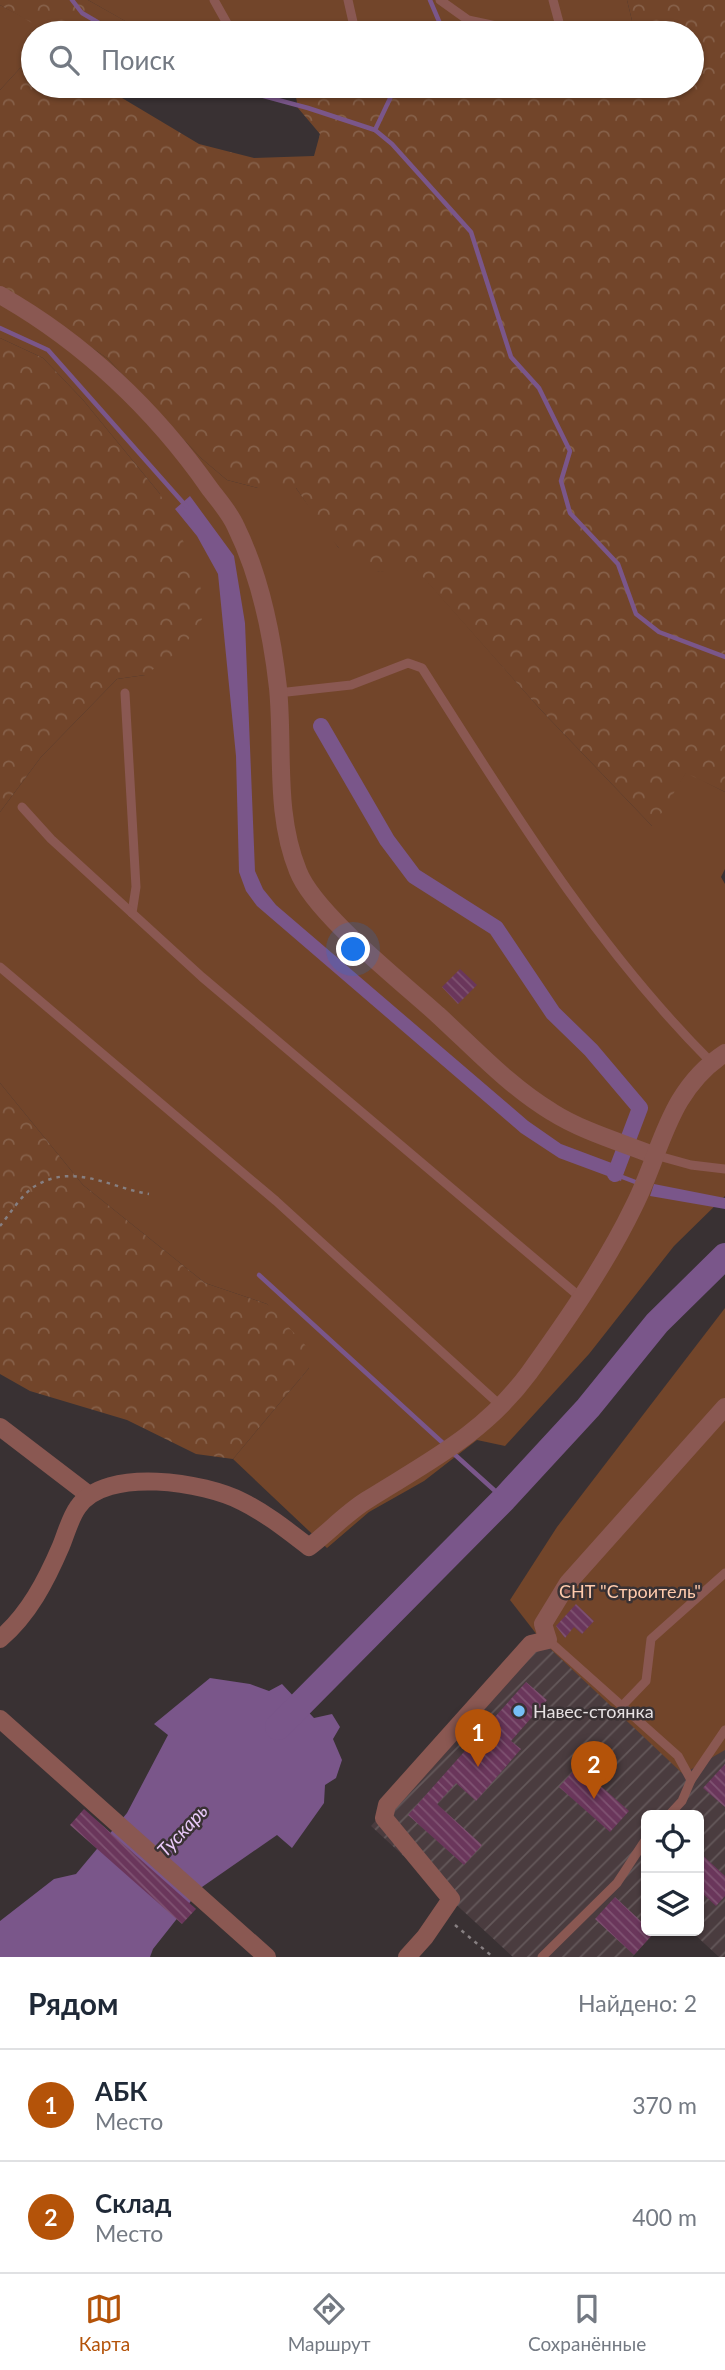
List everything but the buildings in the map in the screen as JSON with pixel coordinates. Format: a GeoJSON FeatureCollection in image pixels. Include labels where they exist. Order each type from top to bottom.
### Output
{"type":"FeatureCollection","features":[{"type":"Feature","properties":{"kind":"street"},"geometry":{"type":"LineString","coordinates":[[0,295],[31,312],[99,363],[189,458],[236,526],[271,630],[278,693],[279,774],[290,848],[299,874],[319,902],[351,936],[521,1089],[552,1113],[653,1154]]}},
{"type":"Feature","properties":{"kind":"street"},"geometry":{"type":"LineString","coordinates":[[0,1639],[24,1617],[53,1564],[77,1508],[89,1495],[119,1484],[146,1480],[191,1486],[241,1500],[309,1547],[366,1501],[461,1443],[501,1406],[528,1374],[580,1297],[636,1204],[653,1154],[672,1114],[718,1058]]}},
{"type":"Feature","properties":{"kind":"street"},"geometry":{"type":"LineString","coordinates":[[407,1957],[451,1899],[437,1886],[384,1818],[384,1812],[531,1644],[548,1640],[543,1623],[568,1583],[725,1407]]}},
{"type":"Feature","properties":{"kind":"street"},"geometry":{"type":"LineString","coordinates":[[0,1427],[89,1495]]}},
{"type":"Feature","properties":{"kind":"street"},"geometry":{"type":"LineString","coordinates":[[0,1719],[267,1957]]}},
{"type":"Feature","properties":{"kind":"lane"},"geometry":{"type":"LineString","coordinates":[[214,0],[226,21]]}},
{"type":"Feature","properties":{"kind":"lane"},"geometry":{"type":"LineString","coordinates":[[348,0],[353,21]]}},
{"type":"Feature","properties":{"kind":"lane"},"geometry":{"type":"LineString","coordinates":[[440,0],[473,21]]}},
{"type":"Feature","properties":{"kind":"lane"},"geometry":{"type":"LineString","coordinates":[[553,0],[559,21]]}},
{"type":"Feature","properties":{"kind":"lane"},"geometry":{"type":"LineString","coordinates":[[278,693],[351,685],[408,663],[422,668],[523,825],[606,945],[663,1014],[718,1058]]}},
{"type":"Feature","properties":{"kind":"lane"},"geometry":{"type":"LineString","coordinates":[[125,693],[136,887],[132,913]]}},
{"type":"Feature","properties":{"kind":"lane"},"geometry":{"type":"LineString","coordinates":[[22,807],[51,839],[223,995],[580,1297]]}},
{"type":"Feature","properties":{"kind":"lane"},"geometry":{"type":"LineString","coordinates":[[0,967],[276,1201],[501,1406]]}},
{"type":"Feature","properties":{"kind":"lane"},"geometry":{"type":"LineString","coordinates":[[653,1154],[691,1165],[725,1168]]}},
{"type":"Feature","properties":{"kind":"lane"},"geometry":{"type":"LineString","coordinates":[[622,1706],[646,1681],[651,1639],[725,1573]]}},
{"type":"Feature","properties":{"kind":"lane"},"geometry":{"type":"LineString","coordinates":[[548,1640],[678,1756],[691,1780]]}},
{"type":"Feature","properties":{"kind":"lane"},"geometry":{"type":"LineString","coordinates":[[674,1810],[682,1801],[691,1780],[725,1730]]}},
{"type":"Feature","properties":{"kind":"lane"},"geometry":{"type":"LineString","coordinates":[[542,1957],[617,1883],[641,1847]]}},
{"type":"Feature","properties":{"kind":"path"},"geometry":{"type":"LineString","coordinates":[[0,1226],[35,1185],[67,1174],[95,1178],[120,1189],[149,1194]]}},
{"type":"Feature","properties":{"kind":"path"},"geometry":{"type":"LineString","coordinates":[[441,1913],[493,1957]]}},
{"type":"Feature","properties":{"kind":"shaded area"},"geometry":{"type":"Polygon","coordinates":[[[541,1640],[725,1750],[725,1957],[719,1957],[696,1936],[704,1936],[704,1810],[641,1810],[641,1936],[651,1936],[632,1957],[513,1957],[371,1826],[541,1640]]]}},
{"type":"Feature","properties":{"kind":"green space"},"geometry":{"type":"Polygon","coordinates":[[[0,0],[88,0],[125,21],[29,21],[0,5],[0,0]]]}},
{"type":"Feature","properties":{"kind":"green space"},"geometry":{"type":"Polygon","coordinates":[[[88,0],[627,0],[632,21],[125,21],[88,0]]]}},
{"type":"Feature","properties":{"kind":"green space"},"geometry":{"type":"Polygon","coordinates":[[[627,0],[725,0],[725,792],[686,773],[653,827],[540,709],[413,566],[384,572],[367,569],[343,552],[321,526],[296,488],[258,488],[227,480],[201,458],[107,358],[0,286],[0,90],[21,67],[21,98],[122,98],[199,144],[254,158],[314,156],[320,134],[298,108],[296,98],[704,98],[704,21],[632,21],[627,0]]]}},
{"type":"Feature","properties":{"kind":"green space"},"geometry":{"type":"Polygon","coordinates":[[[0,5],[30,21],[21,21],[21,67],[0,90],[0,5]]]}},
{"type":"Feature","properties":{"kind":"green space"},"geometry":{"type":"Polygon","coordinates":[[[0,286],[107,358],[201,458],[227,480],[258,488],[296,488],[338,547],[379,572],[413,565],[540,709],[652,826],[686,772],[725,792],[725,869],[721,877],[725,884],[725,1196],[674,1246],[589,1354],[505,1446],[477,1440],[424,1481],[369,1512],[327,1548],[233,1459],[309,1368],[267,1304],[205,1283],[83,1185],[0,1083],[0,812],[41,757],[117,679],[145,675],[160,494],[83,400],[43,358],[0,338],[0,286]]]}},
{"type":"Feature","properties":{"kind":"green space"},"geometry":{"type":"Polygon","coordinates":[[[0,338],[43,358],[83,400],[160,494],[200,575],[202,619],[182,649],[145,675],[117,679],[41,757],[0,812],[0,338]]]}},
{"type":"Feature","properties":{"kind":"green space"},"geometry":{"type":"Polygon","coordinates":[[[0,1083],[83,1185],[205,1283],[267,1304],[307,1347],[309,1368],[233,1459],[196,1454],[127,1420],[30,1391],[0,1374],[0,1083]]]}},
{"type":"Feature","properties":{"kind":"green space","name":"СНТ \"Строитель\""},"geometry":{"type":"Polygon","coordinates":[[[725,1308],[725,1750],[683,1774],[541,1640],[510,1600],[557,1527],[725,1308]]]}},
{"type":"Feature","properties":{"kind":"water"},"geometry":{"type":"Polygon","coordinates":[[[190,496],[234,556],[245,623],[255,871],[263,889],[276,905],[528,1121],[561,1144],[625,1168],[621,1181],[559,1158],[521,1133],[257,906],[246,891],[239,872],[236,756],[218,574],[197,536],[175,509],[190,496]]]}},
{"type":"Feature","properties":{"kind":"water"},"geometry":{"type":"Polygon","coordinates":[[[654,1184],[725,1198],[725,1209],[650,1196],[654,1184]]]}},
{"type":"Feature","properties":{"kind":"water","name":"Тускарь"},"geometry":{"type":"Polygon","coordinates":[[[210,1678],[250,1684],[269,1691],[282,1684],[314,1718],[332,1714],[340,1727],[333,1739],[342,1760],[336,1778],[325,1785],[324,1803],[292,1848],[277,1835],[202,1887],[153,1949],[150,1957],[0,1957],[0,1921],[54,1879],[76,1874],[127,1813],[168,1735],[154,1724],[210,1678]]]}},
{"type":"Feature","properties":{"kind":"waterway"},"geometry":{"type":"LineString","coordinates":[[72,0],[82,13],[96,21]]}},
{"type":"Feature","properties":{"kind":"waterway"},"geometry":{"type":"LineString","coordinates":[[430,0],[439,21]]}},
{"type":"Feature","properties":{"kind":"waterway"},"geometry":{"type":"LineString","coordinates":[[271,98],[375,130]]}},
{"type":"Feature","properties":{"kind":"waterway"},"geometry":{"type":"LineString","coordinates":[[390,98],[375,130],[392,144],[471,232],[511,357],[539,388],[570,451],[561,481],[570,513],[618,564],[636,614],[659,632],[725,657]]}},
{"type":"Feature","properties":{"kind":"waterway"},"geometry":{"type":"LineString","coordinates":[[0,328],[48,350],[186,506]]}},
{"type":"Feature","properties":{"kind":"waterway"},"geometry":{"type":"LineString","coordinates":[[321,726],[387,840],[414,876],[496,928],[553,1013],[591,1050],[640,1108],[615,1174]]}},
{"type":"Feature","properties":{"kind":"waterway"},"geometry":{"type":"LineString","coordinates":[[617,1175],[638,1183]]}},
{"type":"Feature","properties":{"kind":"waterway"},"geometry":{"type":"LineString","coordinates":[[278,1727],[504,1499],[588,1408],[657,1323],[725,1256]]}},
{"type":"Feature","properties":{"kind":"waterway"},"geometry":{"type":"LineString","coordinates":[[259,1275],[444,1444]]}},
{"type":"Feature","properties":{"kind":"waterway"},"geometry":{"type":"LineString","coordinates":[[453,1453],[504,1499]]}},
{"type":"Feature","properties":{"kind":"place","name":"Навес-стоянка"},"geometry":{"type":"Point","coordinates":[519,1711]}},
{"type":"Feature","properties":{"kind":"place","name":"АБК"},"geometry":{"type":"Point","coordinates":[478,1767]}},
{"type":"Feature","properties":{"kind":"place","name":"Склад"},"geometry":{"type":"Point","coordinates":[594,1799]}}]}
